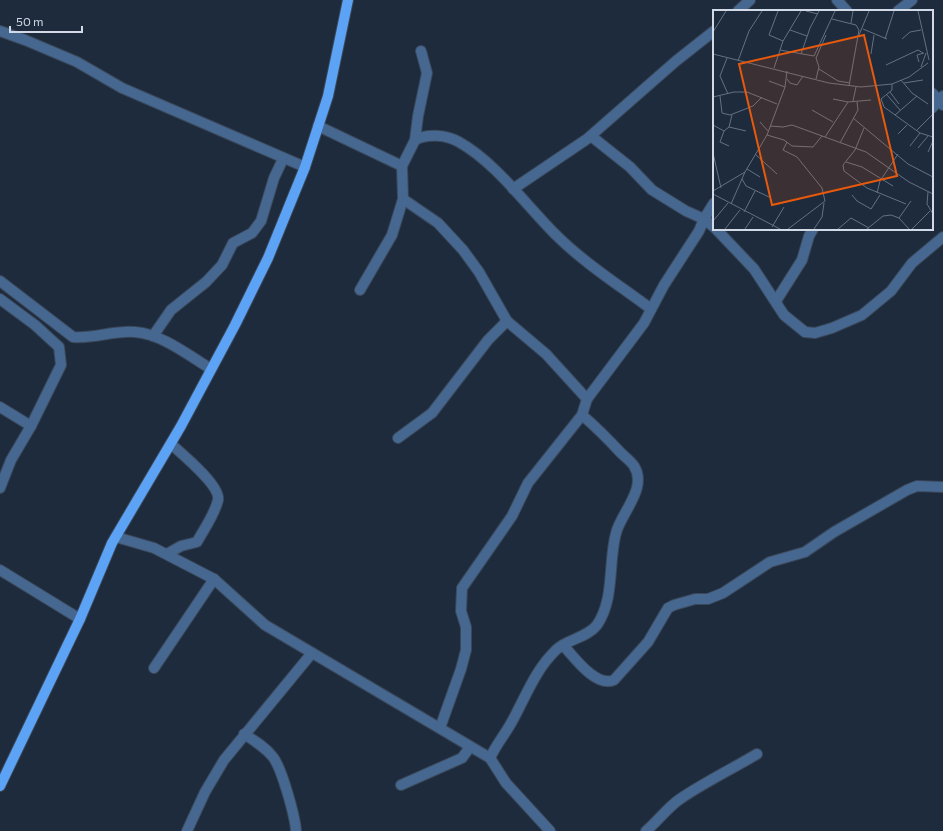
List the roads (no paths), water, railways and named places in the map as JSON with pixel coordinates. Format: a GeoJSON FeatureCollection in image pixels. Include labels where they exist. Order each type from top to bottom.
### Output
{"type":"FeatureCollection","features":[{"type":"Feature","properties":{"kind":"main road"},"geometry":{"type":"LineString","coordinates":[[0,786],[80,619],[116,537],[171,444],[268,258],[305,167],[318,126],[337,58],[348,0]]}},
{"type":"Feature","properties":{"kind":"street"},"geometry":{"type":"LineString","coordinates":[[739,10],[750,0]]}},
{"type":"Feature","properties":{"kind":"street"},"geometry":{"type":"LineString","coordinates":[[838,0],[846,10]]}},
{"type":"Feature","properties":{"kind":"street"},"geometry":{"type":"LineString","coordinates":[[899,10],[912,0]]}},
{"type":"Feature","properties":{"kind":"street"},"geometry":{"type":"LineString","coordinates":[[0,32],[25,40],[77,62],[122,88],[283,159],[305,167]]}},
{"type":"Feature","properties":{"kind":"street"},"geometry":{"type":"LineString","coordinates":[[513,189],[591,136],[676,61],[713,33]]}},
{"type":"Feature","properties":{"kind":"street"},"geometry":{"type":"LineString","coordinates":[[360,290],[392,235],[403,199],[402,166],[415,140],[418,116],[427,73],[421,51]]}},
{"type":"Feature","properties":{"kind":"street"},"geometry":{"type":"LineString","coordinates":[[933,107],[939,98]]}},
{"type":"Feature","properties":{"kind":"street"},"geometry":{"type":"LineString","coordinates":[[318,126],[402,166]]}},
{"type":"Feature","properties":{"kind":"street"},"geometry":{"type":"LineString","coordinates":[[415,140],[420,137],[433,136],[458,141],[478,156],[513,189],[562,240],[600,273],[651,309]]}},
{"type":"Feature","properties":{"kind":"street"},"geometry":{"type":"LineString","coordinates":[[591,136],[621,159],[652,190],[686,211],[704,219],[713,226]]}},
{"type":"Feature","properties":{"kind":"street"},"geometry":{"type":"LineString","coordinates":[[153,336],[171,310],[206,282],[222,265],[233,243],[252,233],[261,221],[274,178],[283,159]]}},
{"type":"Feature","properties":{"kind":"street"},"geometry":{"type":"LineString","coordinates":[[403,199],[438,223],[463,250],[479,272],[507,321],[546,354],[586,399]]}},
{"type":"Feature","properties":{"kind":"street"},"geometry":{"type":"LineString","coordinates":[[440,728],[461,669],[466,650],[466,627],[461,611],[462,588],[512,516],[528,484],[582,415],[586,399],[640,328],[664,285],[699,232],[704,219],[713,205]]}},
{"type":"Feature","properties":{"kind":"street"},"geometry":{"type":"LineString","coordinates":[[717,230],[754,269],[784,315],[805,332],[815,333],[832,328],[862,315],[878,303],[891,291],[912,263],[943,236]]}},
{"type":"Feature","properties":{"kind":"street"},"geometry":{"type":"LineString","coordinates":[[776,301],[802,260],[813,230]]}},
{"type":"Feature","properties":{"kind":"street"},"geometry":{"type":"LineString","coordinates":[[0,281],[74,337],[82,338],[134,332],[153,336],[170,344],[211,369]]}},
{"type":"Feature","properties":{"kind":"street"},"geometry":{"type":"LineString","coordinates":[[0,299],[35,325],[59,348],[61,366],[12,460],[0,488]]}},
{"type":"Feature","properties":{"kind":"street"},"geometry":{"type":"LineString","coordinates":[[398,438],[432,413],[488,340],[507,321]]}},
{"type":"Feature","properties":{"kind":"street"},"geometry":{"type":"LineString","coordinates":[[0,406],[31,426]]}},
{"type":"Feature","properties":{"kind":"street"},"geometry":{"type":"LineString","coordinates":[[490,758],[497,743],[510,726],[520,703],[543,664],[563,645],[589,632],[600,619],[609,584],[616,533],[637,488],[638,478],[634,466],[602,431],[582,415]]}},
{"type":"Feature","properties":{"kind":"street"},"geometry":{"type":"LineString","coordinates":[[167,554],[181,546],[198,542],[214,510],[218,496],[218,492],[202,473],[171,444]]}},
{"type":"Feature","properties":{"kind":"street"},"geometry":{"type":"LineString","coordinates":[[563,645],[591,675],[605,682],[614,680],[648,642],[668,608],[695,599],[708,599],[722,593],[770,562],[804,552],[834,532],[907,490],[917,486],[943,487]]}},
{"type":"Feature","properties":{"kind":"street"},"geometry":{"type":"LineString","coordinates":[[116,537],[154,548],[214,579],[265,625],[490,758],[506,783],[550,831]]}},
{"type":"Feature","properties":{"kind":"street"},"geometry":{"type":"LineString","coordinates":[[0,570],[80,619]]}},
{"type":"Feature","properties":{"kind":"street"},"geometry":{"type":"LineString","coordinates":[[154,668],[214,579]]}},
{"type":"Feature","properties":{"kind":"street"},"geometry":{"type":"LineString","coordinates":[[187,831],[205,792],[224,760],[312,653]]}},
{"type":"Feature","properties":{"kind":"street"},"geometry":{"type":"LineString","coordinates":[[244,734],[262,745],[274,758],[281,774],[296,831]]}},
{"type":"Feature","properties":{"kind":"street"},"geometry":{"type":"LineString","coordinates":[[401,785],[462,758],[470,747]]}},
{"type":"Feature","properties":{"kind":"street"},"geometry":{"type":"LineString","coordinates":[[646,831],[679,800],[701,784],[757,754]]}}]}
